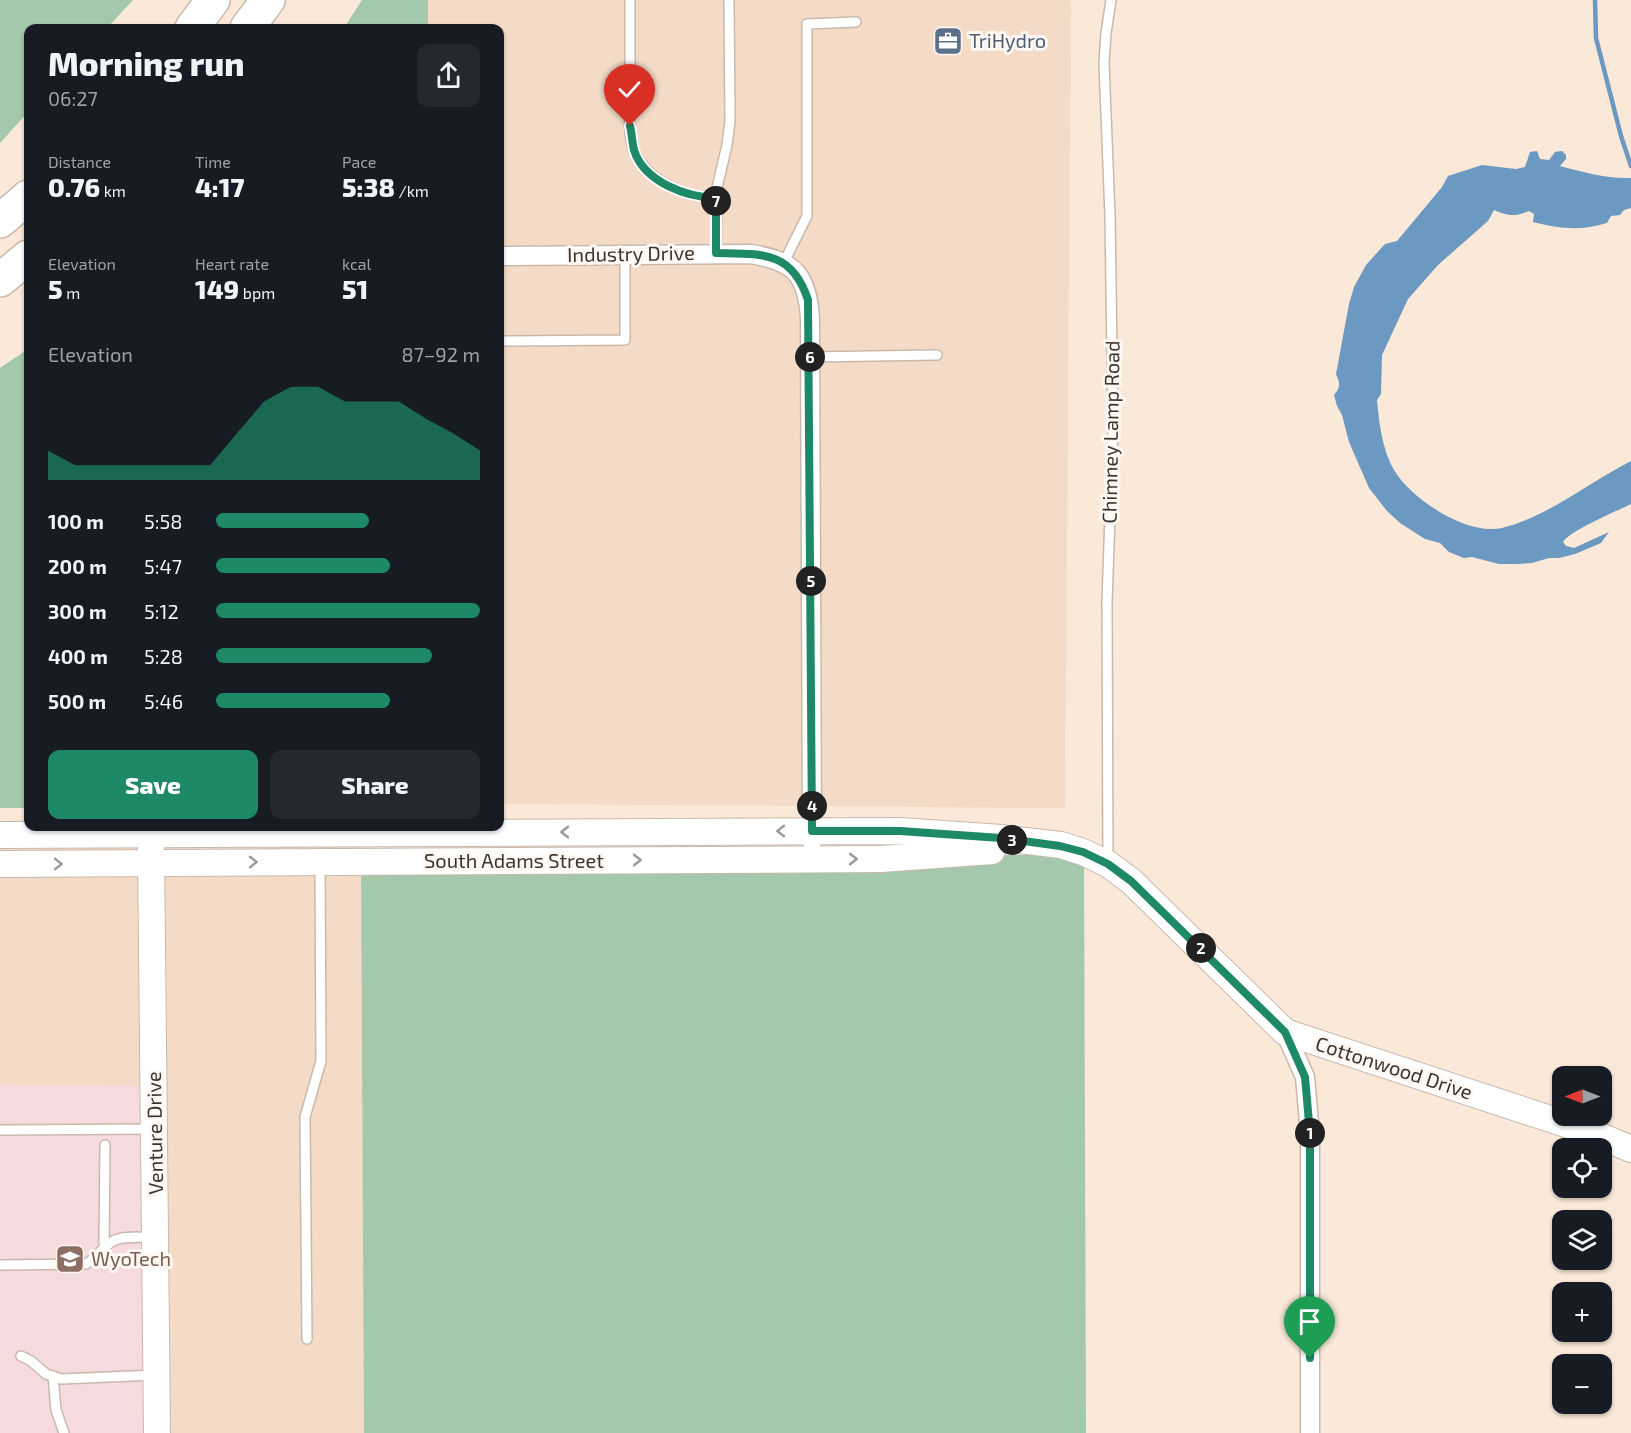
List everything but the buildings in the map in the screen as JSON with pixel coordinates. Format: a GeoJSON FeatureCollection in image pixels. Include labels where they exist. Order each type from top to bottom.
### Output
{"type":"FeatureCollection","features":[{"type":"Feature","properties":{"kind":"highway"},"geometry":{"type":"LineString","coordinates":[[195,24],[213,0]]}},
{"type":"Feature","properties":{"kind":"highway"},"geometry":{"type":"LineString","coordinates":[[250,24],[268,0]]}},
{"type":"Feature","properties":{"kind":"highway"},"geometry":{"type":"LineString","coordinates":[[0,280],[24,260]]}},
{"type":"Feature","properties":{"kind":"street","name":"Industry Drive"},"geometry":{"type":"LineString","coordinates":[[504,256],[751,254],[768,256],[789,266]]}},
{"type":"Feature","properties":{"kind":"street"},"geometry":{"type":"LineString","coordinates":[[789,266],[803,283],[808,300],[812,860]]}},
{"type":"Feature","properties":{"kind":"street","name":"South Adams Street"},"geometry":{"type":"LineString","coordinates":[[0,835],[900,831],[1001,838],[1060,846],[1083,852],[1108,864]]}},
{"type":"Feature","properties":{"kind":"street","name":"Venture Drive"},"geometry":{"type":"LineString","coordinates":[[151,833],[157,1433]]}},
{"type":"Feature","properties":{"kind":"street","name":"South Adams Street"},"geometry":{"type":"LineString","coordinates":[[0,864],[812,860],[918,857],[998,850],[1028,843]]}},
{"type":"Feature","properties":{"kind":"street","name":"Cottonwood Drive"},"geometry":{"type":"LineString","coordinates":[[1108,864],[1156,904],[1285,1032],[1593,1133],[1631,1149]]}},
{"type":"Feature","properties":{"kind":"street"},"geometry":{"type":"LineString","coordinates":[[1285,1032],[1305,1077],[1310,1134],[1310,1433]]}},
{"type":"Feature","properties":{"kind":"lane"},"geometry":{"type":"LineString","coordinates":[[630,0],[630,126],[634,151],[646,169],[657,179],[684,193],[716,198]]}},
{"type":"Feature","properties":{"kind":"lane"},"geometry":{"type":"LineString","coordinates":[[716,253],[717,188],[730,121],[729,0]]}},
{"type":"Feature","properties":{"kind":"lane","name":"Chimney Lamp Road"},"geometry":{"type":"LineString","coordinates":[[1108,864],[1107,602],[1113,429],[1104,63],[1111,0]]}},
{"type":"Feature","properties":{"kind":"lane"},"geometry":{"type":"LineString","coordinates":[[789,266],[807,216],[807,24],[856,22]]}},
{"type":"Feature","properties":{"kind":"lane"},"geometry":{"type":"LineString","coordinates":[[504,341],[625,340],[625,254]]}},
{"type":"Feature","properties":{"kind":"lane"},"geometry":{"type":"LineString","coordinates":[[810,357],[937,355]]}},
{"type":"Feature","properties":{"kind":"lane"},"geometry":{"type":"LineString","coordinates":[[307,1340],[305,1117],[321,1061],[320,861]]}},
{"type":"Feature","properties":{"kind":"lane"},"geometry":{"type":"LineString","coordinates":[[0,1130],[155,1129]]}},
{"type":"Feature","properties":{"kind":"lane"},"geometry":{"type":"LineString","coordinates":[[104,1248],[105,1145]]}},
{"type":"Feature","properties":{"kind":"lane"},"geometry":{"type":"LineString","coordinates":[[0,1265],[86,1264],[96,1259],[113,1241],[122,1238],[156,1237]]}},
{"type":"Feature","properties":{"kind":"lane"},"geometry":{"type":"LineString","coordinates":[[21,1356],[46,1374],[61,1379],[158,1375]]}},
{"type":"Feature","properties":{"kind":"lane"},"geometry":{"type":"LineString","coordinates":[[53,1376],[56,1410],[64,1433]]}},
{"type":"Feature","properties":{"kind":"shaded area"},"geometry":{"type":"Polygon","coordinates":[[[428,0],[1071,0],[1065,808],[504,804],[504,24],[428,24],[428,0]]]}},
{"type":"Feature","properties":{"kind":"shaded area"},"geometry":{"type":"Polygon","coordinates":[[[0,830],[361,831],[364,1433],[143,1433],[139,1086],[0,1085],[0,830]]]}},
{"type":"Feature","properties":{"kind":"shaded area","name":"WyoTech"},"geometry":{"type":"Polygon","coordinates":[[[0,1085],[139,1086],[143,1433],[0,1433],[0,1085]]]}},
{"type":"Feature","properties":{"kind":"green space"},"geometry":{"type":"Polygon","coordinates":[[[0,0],[133,0],[111,24],[24,24],[24,116],[0,143],[0,0]]]}},
{"type":"Feature","properties":{"kind":"green space"},"geometry":{"type":"Polygon","coordinates":[[[362,0],[428,0],[428,24],[347,24],[362,0]]]}},
{"type":"Feature","properties":{"kind":"green space"},"geometry":{"type":"Polygon","coordinates":[[[24,352],[24,808],[0,808],[0,368],[24,352]]]}},
{"type":"Feature","properties":{"kind":"green space"},"geometry":{"type":"Polygon","coordinates":[[[1005,855],[1052,855],[1084,863],[1086,1433],[364,1433],[361,868],[881,868],[1005,855]]]}},
{"type":"Feature","properties":{"kind":"water"},"geometry":{"type":"Polygon","coordinates":[[[1537,151],[1540,159],[1549,160],[1555,152],[1562,151],[1566,159],[1560,166],[1586,173],[1631,178],[1631,208],[1624,210],[1620,215],[1611,216],[1607,223],[1579,228],[1561,228],[1533,222],[1534,214],[1529,211],[1512,215],[1494,210],[1488,221],[1438,265],[1408,299],[1382,355],[1381,394],[1377,400],[1384,445],[1394,470],[1402,481],[1441,513],[1473,526],[1488,529],[1519,523],[1536,516],[1631,461],[1631,504],[1583,527],[1563,542],[1566,546],[1574,548],[1609,532],[1601,543],[1559,558],[1549,558],[1532,563],[1499,564],[1472,557],[1464,558],[1449,552],[1440,543],[1425,539],[1400,523],[1387,511],[1369,488],[1349,442],[1334,395],[1339,387],[1336,374],[1349,304],[1354,287],[1366,265],[1385,244],[1397,241],[1442,187],[1448,176],[1482,165],[1516,169],[1525,167],[1530,152],[1537,151]]]}},
{"type":"Feature","properties":{"kind":"waterway"},"geometry":{"type":"LineString","coordinates":[[1595,0],[1596,38],[1631,166]]}},
{"type":"Feature","properties":{"kind":"place","name":"TriHydro"},"geometry":{"type":"Point","coordinates":[948,41]}},
{"type":"Feature","properties":{"kind":"place","name":"WyoTech"},"geometry":{"type":"Point","coordinates":[70,1259]}},
{"type":"Feature","properties":{"kind":"route"},"geometry":{"type":"LineString","coordinates":[[630,126],[634,151],[646,169],[657,179],[684,193],[716,198],[716,253],[768,256],[784,262],[794,270],[803,283],[808,300],[810,318],[812,831],[900,831],[1001,838],[1060,846],[1083,852],[1108,864],[1131,881],[1285,1032],[1305,1077],[1310,1134],[1310,1358]]}}]}
